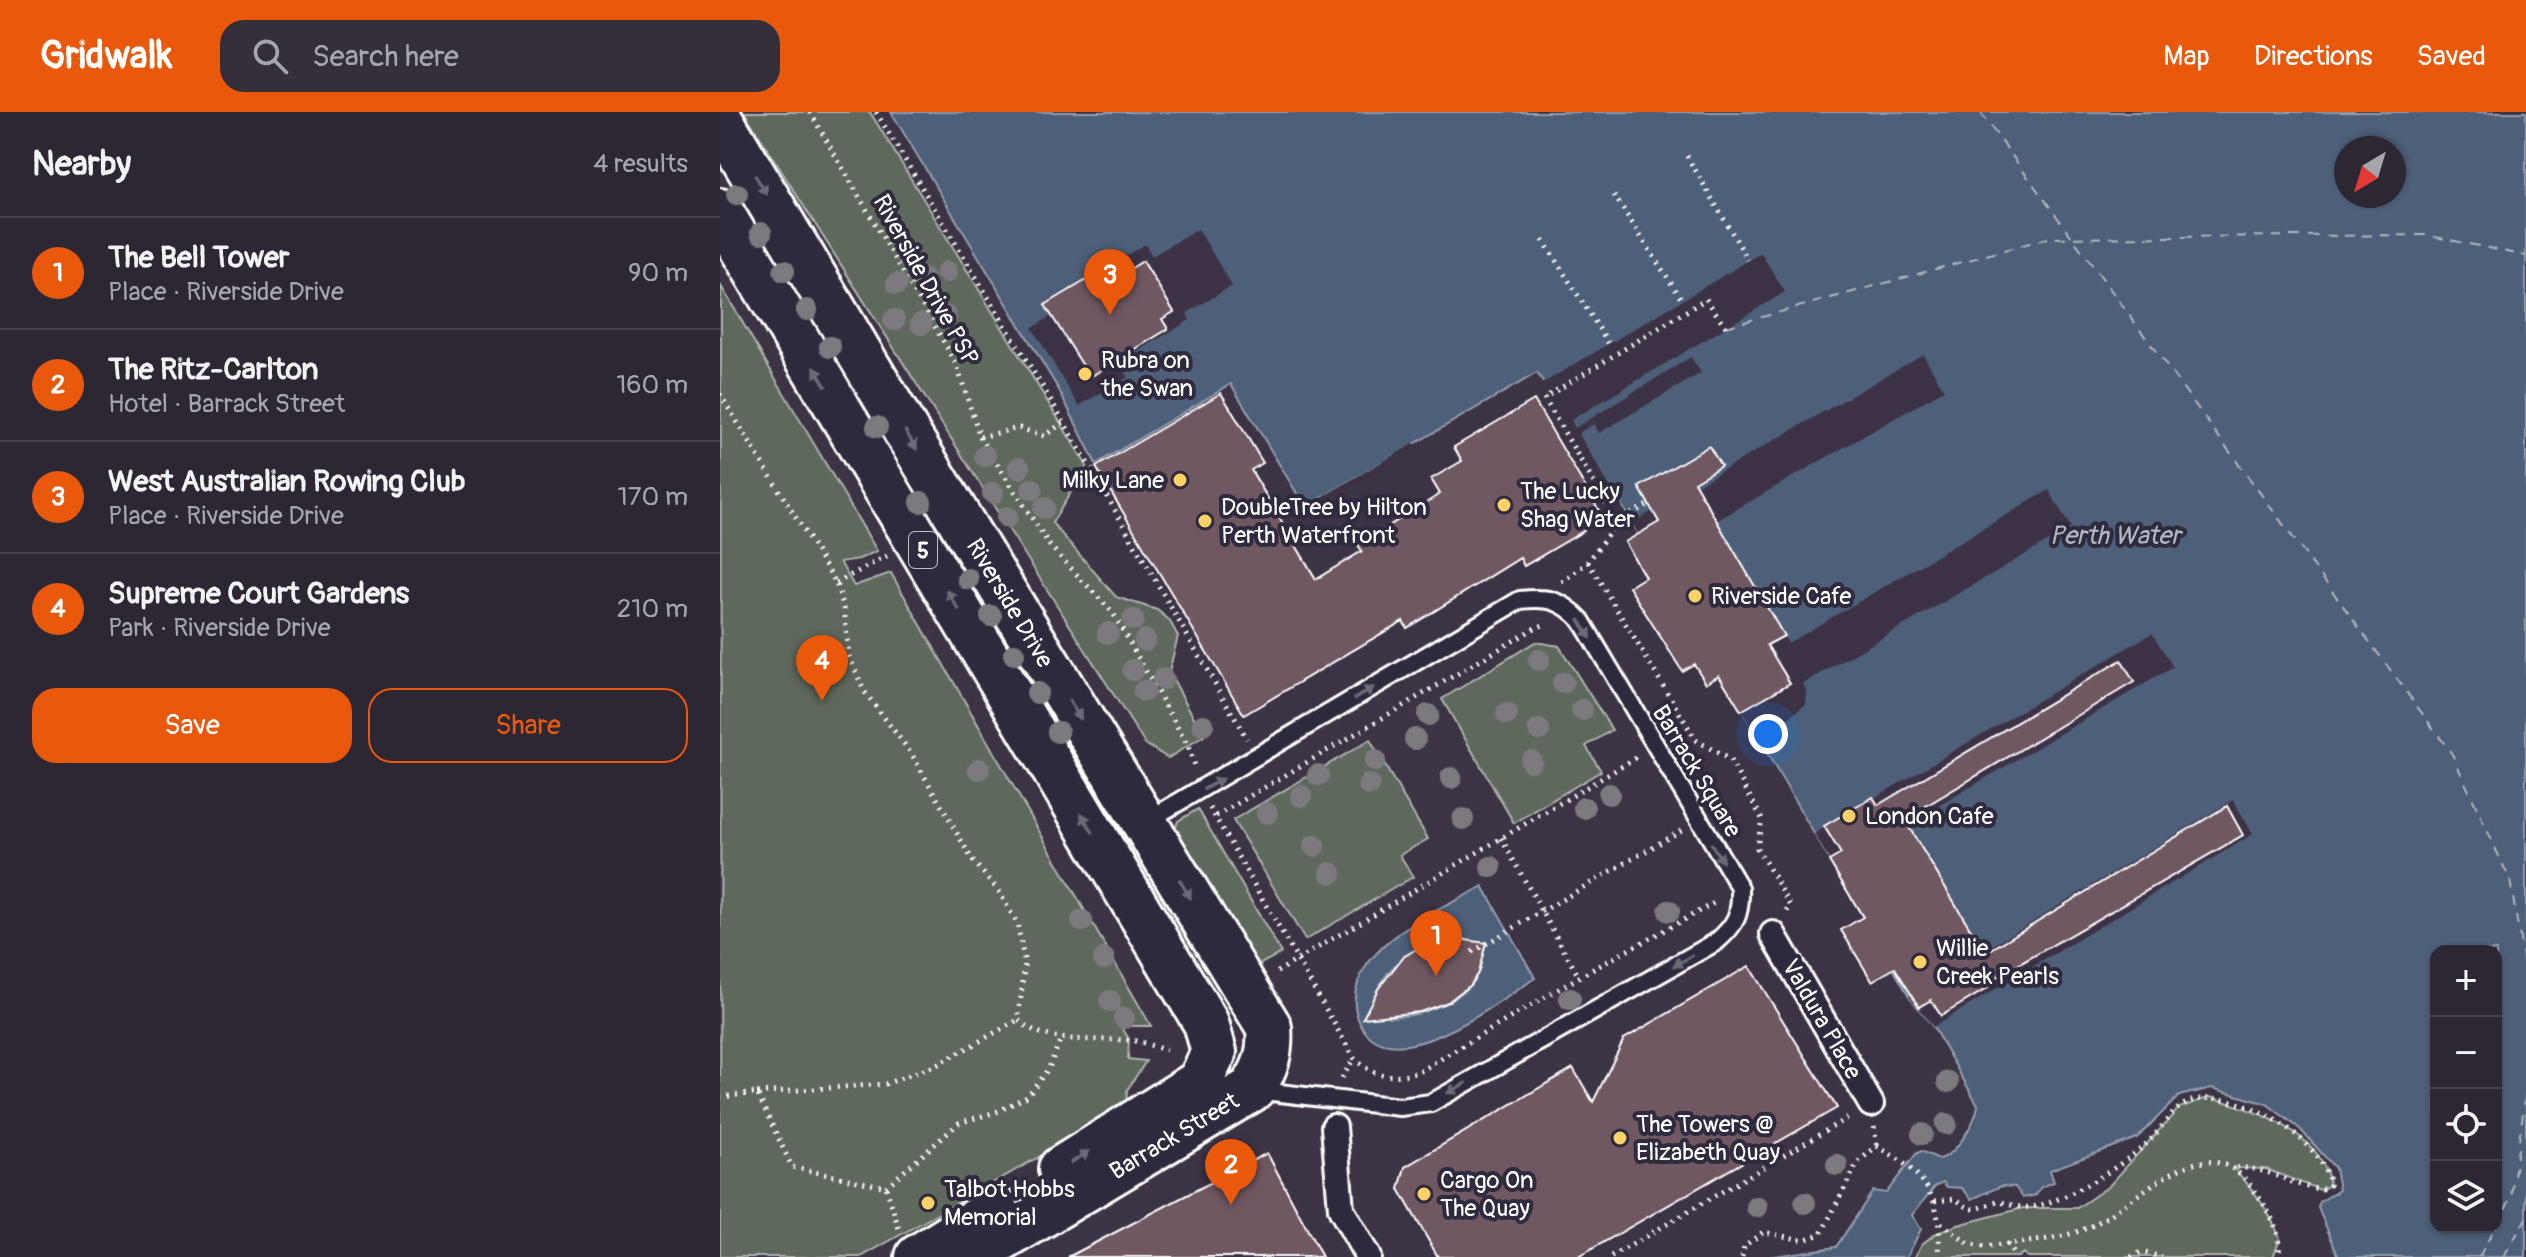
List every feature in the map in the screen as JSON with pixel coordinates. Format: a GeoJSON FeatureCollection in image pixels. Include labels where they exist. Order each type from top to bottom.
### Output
{"type":"FeatureCollection","features":[{"type":"Feature","properties":{"kind":"main road","name":"Riverside Drive"},"geometry":{"type":"LineString","coordinates":[[720,119],[910,438],[1269,1027],[1270,1049],[1265,1070],[1252,1089]]}},
{"type":"Feature","properties":{"kind":"main road","name":"Riverside Drive"},"geometry":{"type":"LineString","coordinates":[[720,211],[1206,1023],[1214,1052],[1206,1074],[1192,1089]]}},
{"type":"Feature","properties":{"kind":"main road"},"geometry":{"type":"LineString","coordinates":[[1127,890],[1129,847],[1145,822]]}},
{"type":"Feature","properties":{"kind":"main road","name":"Barrack Street"},"geometry":{"type":"LineString","coordinates":[[911,1250],[1192,1089]]}},
{"type":"Feature","properties":{"kind":"main road","name":"Barrack Street"},"geometry":{"type":"LineString","coordinates":[[972,1257],[1252,1089]]}},
{"type":"Feature","properties":{"kind":"street","name":"Valdura Place"},"geometry":{"type":"LineString","coordinates":[[1773,934],[1871,1104]]}},
{"type":"Feature","properties":{"kind":"street"},"geometry":{"type":"LineString","coordinates":[[1334,1127],[1341,1209],[1368,1257]]}},
{"type":"Feature","properties":{"kind":"lane"},"geometry":{"type":"LineString","coordinates":[[1145,822],[1520,600],[1551,598]]}},
{"type":"Feature","properties":{"kind":"lane","name":"Barrack Square"},"geometry":{"type":"LineString","coordinates":[[1551,598],[1567,605],[1581,620],[1740,888],[1741,911]]}},
{"type":"Feature","properties":{"kind":"lane"},"geometry":{"type":"LineString","coordinates":[[1252,1089],[1400,1107],[1431,1103],[1716,942],[1731,929],[1741,911]]}},
{"type":"Feature","properties":{"kind":"path","name":"Riverside Drive PSP"},"geometry":{"type":"LineString","coordinates":[[810,112],[956,363],[980,437],[1050,546],[1113,613],[1188,746],[1200,791],[1354,1058]]}},
{"type":"Feature","properties":{"kind":"path"},"geometry":{"type":"LineString","coordinates":[[876,112],[1064,422],[1273,781]]}},
{"type":"Feature","properties":{"kind":"path"},"geometry":{"type":"LineString","coordinates":[[1687,156],[1748,260]]}},
{"type":"Feature","properties":{"kind":"path"},"geometry":{"type":"LineString","coordinates":[[1614,195],[1682,300]]}},
{"type":"Feature","properties":{"kind":"path"},"geometry":{"type":"LineString","coordinates":[[1543,240],[1609,344]]}},
{"type":"Feature","properties":{"kind":"path"},"geometry":{"type":"LineString","coordinates":[[1617,522],[1544,398],[1706,299],[1726,327]]}},
{"type":"Feature","properties":{"kind":"path"},"geometry":{"type":"LineString","coordinates":[[720,394],[836,583],[844,608],[849,656],[864,691],[911,753],[973,861],[998,890],[1017,923],[1025,964],[1018,1020]]}},
{"type":"Feature","properties":{"kind":"path"},"geometry":{"type":"LineString","coordinates":[[980,437],[1019,428],[1044,436],[1064,422]]}},
{"type":"Feature","properties":{"kind":"path"},"geometry":{"type":"LineString","coordinates":[[1551,598],[1563,581],[1588,562],[1617,522],[1649,504]]}},
{"type":"Feature","properties":{"kind":"path"},"geometry":{"type":"LineString","coordinates":[[836,583],[888,555]]}},
{"type":"Feature","properties":{"kind":"path"},"geometry":{"type":"LineString","coordinates":[[1588,562],[1696,740],[1730,760],[1762,819],[1757,848],[1791,906],[1773,934]]}},
{"type":"Feature","properties":{"kind":"path"},"geometry":{"type":"LineString","coordinates":[[1215,816],[1535,628],[1551,623]]}},
{"type":"Feature","properties":{"kind":"path"},"geometry":{"type":"LineString","coordinates":[[1299,959],[1640,755]]}},
{"type":"Feature","properties":{"kind":"path"},"geometry":{"type":"LineString","coordinates":[[1472,952],[1683,830]]}},
{"type":"Feature","properties":{"kind":"path"},"geometry":{"type":"LineString","coordinates":[[1501,838],[1579,977]]}},
{"type":"Feature","properties":{"kind":"path"},"geometry":{"type":"LineString","coordinates":[[1342,1078],[1354,1058],[1366,1070],[1391,1078],[1419,1072],[1579,977],[1714,903],[1741,911]]}},
{"type":"Feature","properties":{"kind":"path"},"geometry":{"type":"LineString","coordinates":[[1018,1020],[1032,1033],[1061,1038],[1133,1041],[1166,1050]]}},
{"type":"Feature","properties":{"kind":"path"},"geometry":{"type":"LineString","coordinates":[[720,1097],[885,1084],[935,1066],[1018,1020]]}},
{"type":"Feature","properties":{"kind":"path"},"geometry":{"type":"LineString","coordinates":[[886,1187],[959,1123],[999,1111],[1027,1096],[1049,1068],[1061,1038]]}},
{"type":"Feature","properties":{"kind":"path"},"geometry":{"type":"LineString","coordinates":[[757,1093],[792,1167],[886,1187]]}},
{"type":"Feature","properties":{"kind":"path"},"geometry":{"type":"LineString","coordinates":[[1935,1201],[1956,1199],[1970,1210],[1980,1210],[1997,1201],[2023,1208],[2068,1196],[2144,1146],[2179,1108],[2210,1097],[2272,1116],[2302,1140],[2324,1168],[2330,1185],[2324,1189],[2309,1188],[2266,1169],[2232,1168],[2212,1162],[2191,1163],[2082,1230],[2006,1244],[1970,1245],[1941,1223]]}},
{"type":"Feature","properties":{"kind":"path"},"geometry":{"type":"LineString","coordinates":[[1611,1257],[1871,1104]]}},
{"type":"Feature","properties":{"kind":"path"},"geometry":{"type":"LineString","coordinates":[[1742,1257],[1744,1246],[1763,1232],[1803,1240],[1821,1234],[1858,1162],[1877,1146],[1903,1161],[1926,1182],[1941,1223],[1939,1257]]}},
{"type":"Feature","properties":{"kind":"path"},"geometry":{"type":"LineString","coordinates":[[2232,1168],[2248,1181],[2270,1212],[2280,1238],[2279,1257]]}},
{"type":"Feature","properties":{"kind":"path"},"geometry":{"type":"LineString","coordinates":[[886,1187],[911,1250]]}},
{"type":"Feature","properties":{"kind":"path"},"geometry":{"type":"LineString","coordinates":[[2006,1244],[2015,1257]]}},
{"type":"Feature","properties":{"kind":"path"},"geometry":{"type":"LineString","coordinates":[[2131,1257],[2141,1252],[2162,1257]]}},
{"type":"Feature","properties":{"kind":"green space"},"geometry":{"type":"Polygon","coordinates":[[[744,112],[870,112],[1087,466],[1052,523],[1116,597],[1157,610],[1169,620],[1178,636],[1169,672],[1204,736],[1168,758],[1145,744],[744,112]]]}},
{"type":"Feature","properties":{"kind":"green space"},"geometry":{"type":"Polygon","coordinates":[[[721,286],[877,551],[859,559],[840,562],[854,586],[891,573],[1151,1026],[1121,1026],[1129,1039],[1128,1059],[1146,1061],[1127,1090],[1126,1108],[861,1257],[720,1257],[721,286]]]}},
{"type":"Feature","properties":{"kind":"green space"},"geometry":{"type":"Polygon","coordinates":[[[1535,642],[1559,646],[1612,730],[1586,746],[1601,771],[1514,823],[1442,699],[1535,642]]]}},
{"type":"Feature","properties":{"kind":"green space"},"geometry":{"type":"Polygon","coordinates":[[[1370,740],[1428,839],[1400,855],[1413,877],[1305,940],[1233,820],[1370,740]]]}},
{"type":"Feature","properties":{"kind":"green space"},"geometry":{"type":"Polygon","coordinates":[[[1198,809],[1281,953],[1253,968],[1173,835],[1178,821],[1198,809]]]}},
{"type":"Feature","properties":{"kind":"green space"},"geometry":{"type":"Polygon","coordinates":[[[2210,1097],[2284,1126],[2314,1150],[2324,1166],[2330,1185],[2320,1190],[2266,1169],[2233,1168],[2260,1200],[2276,1228],[2280,1238],[2273,1257],[2027,1257],[2023,1253],[2018,1257],[1915,1257],[1922,1244],[1935,1234],[1958,1225],[2023,1208],[2077,1208],[2109,1186],[2179,1108],[2210,1097]]]}},
{"type":"Feature","properties":{"kind":"water","name":"Perth Water"},"geometry":{"type":"Polygon","coordinates":[[[891,112],[2526,112],[2526,1257],[2339,1257],[2318,1208],[2320,1202],[2339,1190],[2335,1168],[2300,1129],[2267,1104],[2212,1088],[2179,1096],[2137,1138],[2050,1170],[2054,1182],[2041,1187],[2036,1195],[2023,1198],[2015,1187],[2001,1186],[1972,1199],[1962,1188],[1947,1187],[1943,1182],[1935,1186],[1912,1215],[1921,1229],[1907,1257],[1767,1257],[1836,1247],[1873,1191],[1886,1193],[1916,1154],[1921,1151],[1939,1159],[1952,1152],[1969,1128],[1978,1105],[1933,1027],[1909,996],[1623,507],[1537,373],[1305,507],[1231,384],[1096,464],[1059,390],[891,112]]]}},
{"type":"Feature","properties":{"kind":"water"},"geometry":{"type":"Polygon","coordinates":[[[1483,886],[1535,978],[1443,1034],[1415,1043],[1391,1045],[1370,1037],[1355,1008],[1358,983],[1365,968],[1398,934],[1483,886]],[[1445,937],[1434,941],[1403,958],[1387,974],[1375,995],[1399,1014],[1388,1017],[1430,1010],[1456,997],[1467,987],[1476,977],[1481,964],[1461,942],[1465,939],[1445,937]]]}},
{"type":"Feature","properties":{"kind":"pier"},"geometry":{"type":"Polygon","coordinates":[[[1198,229],[1232,286],[1187,313],[1190,320],[1120,362],[1128,377],[1079,406],[1032,328],[1053,315],[1046,303],[1145,244],[1152,256],[1198,229]]]}},
{"type":"Feature","properties":{"kind":"pier"},"geometry":{"type":"Polygon","coordinates":[[[1761,253],[1785,292],[1571,420],[1575,428],[1691,357],[1701,373],[1599,433],[1594,424],[1578,433],[1623,507],[1619,509],[1540,385],[1761,253]]]}},
{"type":"Feature","properties":{"kind":"pier"},"geometry":{"type":"Polygon","coordinates":[[[1923,354],[1944,390],[1716,521],[1788,643],[2049,490],[2071,528],[1803,684],[1807,692],[1806,704],[1759,741],[1632,523],[1923,354]]]}},
{"type":"Feature","properties":{"kind":"pier"},"geometry":{"type":"Polygon","coordinates":[[[1414,443],[1417,447],[1308,511],[1305,507],[1414,443]]]}},
{"type":"Feature","properties":{"kind":"pier"},"geometry":{"type":"Polygon","coordinates":[[[2152,633],[2173,667],[1834,868],[1814,834],[2152,633]]]}},
{"type":"Feature","properties":{"kind":"pier"},"geometry":{"type":"Polygon","coordinates":[[[2233,800],[2253,834],[1933,1027],[1909,996],[2233,800]]]}},
{"type":"Feature","properties":{"kind":"building"},"geometry":{"type":"Polygon","coordinates":[[[1123,258],[1130,269],[1143,261],[1174,312],[1162,319],[1168,329],[1090,377],[1045,305],[1123,258]]]}},
{"type":"Feature","properties":{"kind":"building"},"geometry":{"type":"Polygon","coordinates":[[[1221,393],[1263,463],[1251,470],[1316,579],[1362,551],[1358,545],[1440,494],[1431,479],[1462,461],[1454,447],[1534,400],[1604,519],[1524,566],[1520,558],[1407,628],[1403,621],[1244,715],[1096,467],[1221,393]]]}},
{"type":"Feature","properties":{"kind":"building"},"geometry":{"type":"Polygon","coordinates":[[[1709,446],[1721,466],[1694,482],[1784,636],[1767,645],[1790,683],[1741,711],[1719,675],[1706,683],[1694,664],[1682,671],[1629,587],[1645,577],[1625,542],[1659,522],[1639,487],[1709,446]]]}},
{"type":"Feature","properties":{"kind":"building"},"geometry":{"type":"Polygon","coordinates":[[[2121,660],[2134,682],[1904,819],[1985,953],[2227,806],[2243,835],[1985,984],[1988,988],[1941,1016],[1931,1000],[1919,1007],[1895,968],[1872,981],[1841,930],[1863,917],[1829,861],[1841,854],[1824,826],[1873,797],[1878,805],[2121,660]]]}},
{"type":"Feature","properties":{"kind":"building"},"geometry":{"type":"Polygon","coordinates":[[[1445,937],[1486,943],[1478,973],[1470,985],[1448,1002],[1420,1012],[1363,1018],[1378,989],[1403,957],[1445,937]]]}},
{"type":"Feature","properties":{"kind":"building","name":"The Towers @ Elizabeth Quay"},"geometry":{"type":"Polygon","coordinates":[[[1749,966],[1837,1108],[1578,1257],[1438,1257],[1399,1189],[1405,1167],[1573,1068],[1593,1102],[1624,1039],[1749,966]]]}},
{"type":"Feature","properties":{"kind":"building"},"geometry":{"type":"Polygon","coordinates":[[[1267,1153],[1322,1257],[1068,1257],[1267,1153]]]}},
{"type":"Feature","properties":{"kind":"ferry route"},"geometry":{"type":"LineString","coordinates":[[1980,112],[2452,754],[2510,880],[2526,975]]}},
{"type":"Feature","properties":{"kind":"ferry route"},"geometry":{"type":"LineString","coordinates":[[1726,327],[2048,238],[2426,235],[2526,256]]}},
{"type":"Feature","properties":{"kind":"ferry route"},"geometry":{"type":"LineString","coordinates":[[2502,1215],[2511,1198],[2526,1091]]}},
{"type":"Feature","properties":{"kind":"ferry route"},"geometry":{"type":"LineString","coordinates":[[2504,1257],[2526,1218]]}},
{"type":"Feature","properties":{"kind":"ferry route"},"geometry":{"type":"LineString","coordinates":[[2479,1257],[2492,1233]]}},
{"type":"Feature","properties":{"kind":"place","name":"West Australian Rowing Club"},"geometry":{"type":"Point","coordinates":[1110,315]}},
{"type":"Feature","properties":{"kind":"place","name":"Rubra on the Swan"},"geometry":{"type":"Point","coordinates":[1085,374]}},
{"type":"Feature","properties":{"kind":"place","name":"Milky Lane"},"geometry":{"type":"Point","coordinates":[1180,480]}},
{"type":"Feature","properties":{"kind":"place","name":"The Lucky Shag Water"},"geometry":{"type":"Point","coordinates":[1504,505]}},
{"type":"Feature","properties":{"kind":"place","name":"DoubleTree by Hilton Perth Waterfront"},"geometry":{"type":"Point","coordinates":[1205,521]}},
{"type":"Feature","properties":{"kind":"place","name":"Riverside Cafe"},"geometry":{"type":"Point","coordinates":[1695,596]}},
{"type":"Feature","properties":{"kind":"place","name":"Supreme Court Gardens"},"geometry":{"type":"Point","coordinates":[822,701]}},
{"type":"Feature","properties":{"kind":"place","name":"London Cafe"},"geometry":{"type":"Point","coordinates":[1849,816]}},
{"type":"Feature","properties":{"kind":"place","name":"Willie Creek Pearls"},"geometry":{"type":"Point","coordinates":[1920,962]}},
{"type":"Feature","properties":{"kind":"place","name":"The Bell Tower"},"geometry":{"type":"Point","coordinates":[1436,976]}},
{"type":"Feature","properties":{"kind":"place","name":"The Towers @ Elizabeth Quay"},"geometry":{"type":"Point","coordinates":[1620,1138]}},
{"type":"Feature","properties":{"kind":"place","name":"Cargo On The Quay"},"geometry":{"type":"Point","coordinates":[1424,1194]}},
{"type":"Feature","properties":{"kind":"place","name":"Talbot Hobbs Memorial"},"geometry":{"type":"Point","coordinates":[928,1203]}},
{"type":"Feature","properties":{"kind":"place","name":"The Ritz-Carlton"},"geometry":{"type":"Point","coordinates":[1231,1205]}}]}
